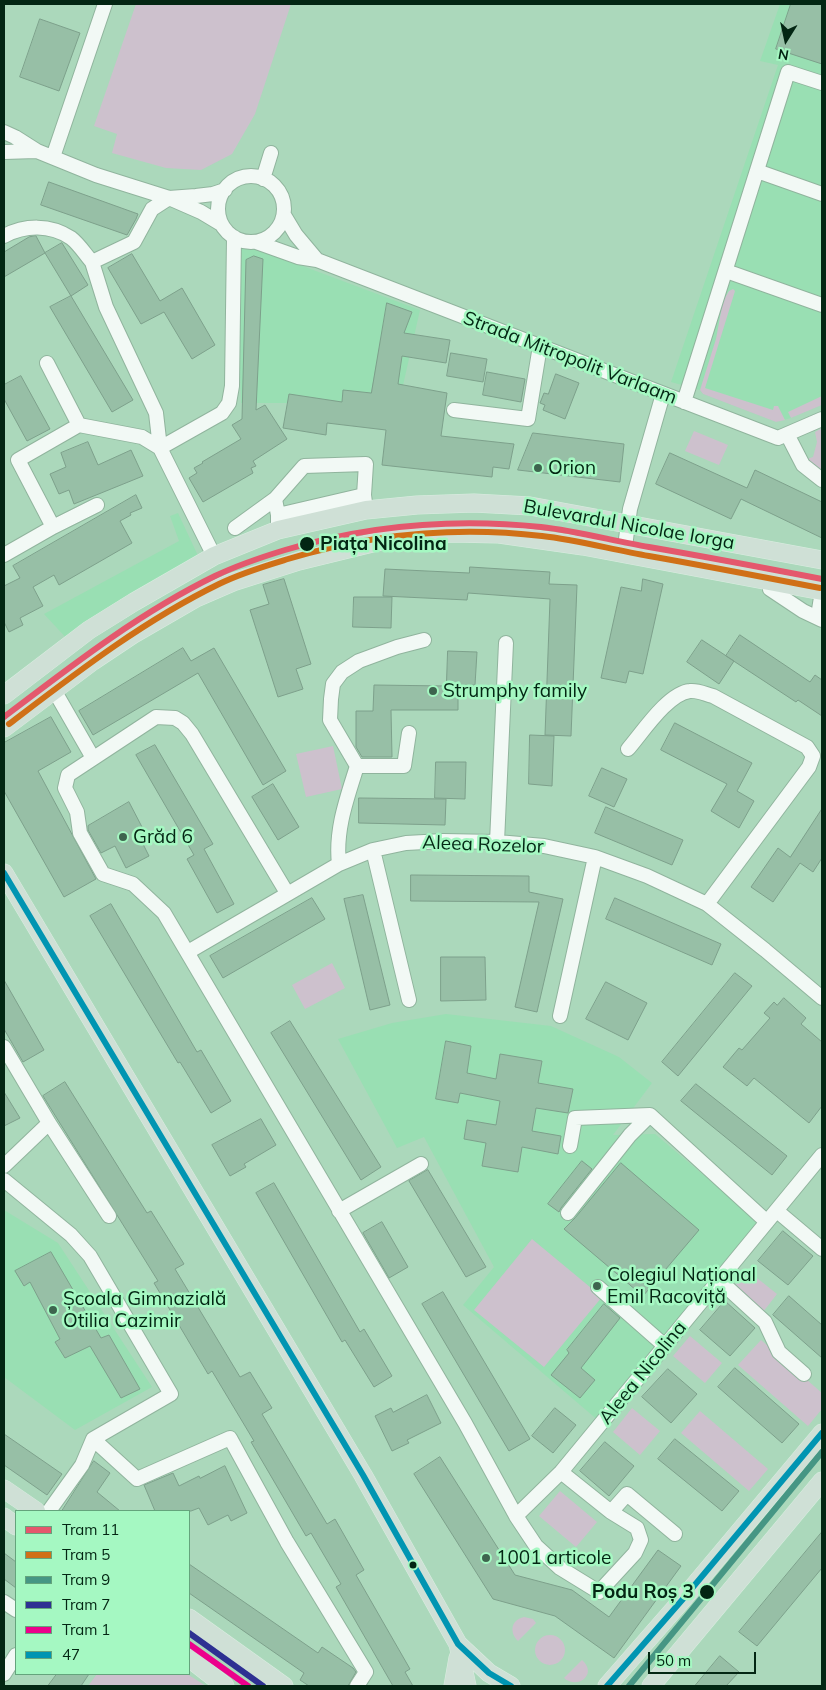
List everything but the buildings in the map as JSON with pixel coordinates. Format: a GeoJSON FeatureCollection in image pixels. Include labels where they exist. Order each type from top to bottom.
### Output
{"type":"FeatureCollection","features":[{"type":"Feature","properties":{"kind":"main road","name":"Bulevardul Nicolae Iorga"},"geometry":{"type":"LineString","coordinates":[[4,694],[89,630],[214,556],[278,522],[365,503],[417,505],[474,502],[530,506],[822,560]]}},
{"type":"Feature","properties":{"kind":"main road","name":"Bulevardul Nicolae Iorga"},"geometry":{"type":"LineString","coordinates":[[4,728],[132,635],[196,598],[233,582],[347,548],[393,538],[451,533],[499,534],[583,546],[822,591]]}},
{"type":"Feature","properties":{"kind":"main road"},"geometry":{"type":"LineString","coordinates":[[4,873],[363,1475],[459,1647],[467,1686]]}},
{"type":"Feature","properties":{"kind":"main road"},"geometry":{"type":"LineString","coordinates":[[607,1686],[822,1434]]}},
{"type":"Feature","properties":{"kind":"main road"},"geometry":{"type":"LineString","coordinates":[[651,1686],[822,1481]]}},
{"type":"Feature","properties":{"kind":"main road"},"geometry":{"type":"LineString","coordinates":[[4,1489],[35,1510]]}},
{"type":"Feature","properties":{"kind":"main road"},"geometry":{"type":"LineString","coordinates":[[4,1517],[15,1525]]}},
{"type":"Feature","properties":{"kind":"main road"},"geometry":{"type":"LineString","coordinates":[[190,1619],[284,1686]]}},
{"type":"Feature","properties":{"kind":"main road"},"geometry":{"type":"LineString","coordinates":[[453,1686],[459,1647]]}},
{"type":"Feature","properties":{"kind":"main road"},"geometry":{"type":"LineString","coordinates":[[459,1647],[489,1674],[511,1686]]}},
{"type":"Feature","properties":{"kind":"main road"},"geometry":{"type":"LineString","coordinates":[[190,1659],[226,1686]]}},
{"type":"Feature","properties":{"kind":"street"},"geometry":{"type":"LineString","coordinates":[[53,157],[105,4]]}},
{"type":"Feature","properties":{"kind":"street"},"geometry":{"type":"LineString","coordinates":[[684,402],[788,72],[822,83]]}},
{"type":"Feature","properties":{"kind":"street"},"geometry":{"type":"LineString","coordinates":[[4,132],[37,150],[96,175],[169,198],[201,212],[221,224],[234,237],[232,386],[229,403],[222,413],[160,448]]}},
{"type":"Feature","properties":{"kind":"street"},"geometry":{"type":"LineString","coordinates":[[4,152],[37,150]]}},
{"type":"Feature","properties":{"kind":"street"},"geometry":{"type":"LineString","coordinates":[[221,224],[218,206],[225,190],[238,179],[255,177],[263,179],[271,154]]}},
{"type":"Feature","properties":{"kind":"street"},"geometry":{"type":"LineString","coordinates":[[757,171],[822,194]]}},
{"type":"Feature","properties":{"kind":"street","name":"Strada Mitropolit Varlaam"},"geometry":{"type":"LineString","coordinates":[[263,179],[270,182],[280,194],[284,216],[296,235],[317,260]]}},
{"type":"Feature","properties":{"kind":"street"},"geometry":{"type":"LineString","coordinates":[[92,262],[134,242],[152,209],[169,198],[204,195],[225,190]]}},
{"type":"Feature","properties":{"kind":"street"},"geometry":{"type":"LineString","coordinates":[[256,242],[269,237],[276,231],[284,216]]}},
{"type":"Feature","properties":{"kind":"street"},"geometry":{"type":"LineString","coordinates":[[4,236],[13,231],[33,227],[51,229],[71,239],[92,262],[106,307],[156,413],[160,448],[214,556]]}},
{"type":"Feature","properties":{"kind":"street","name":"Strada Mitropolit Varlaam"},"geometry":{"type":"LineString","coordinates":[[234,237],[247,242],[256,242],[298,257],[317,260],[778,438],[822,419]]}},
{"type":"Feature","properties":{"kind":"street"},"geometry":{"type":"LineString","coordinates":[[726,271],[822,305]]}},
{"type":"Feature","properties":{"kind":"street"},"geometry":{"type":"LineString","coordinates":[[454,410],[528,419],[540,346]]}},
{"type":"Feature","properties":{"kind":"street"},"geometry":{"type":"LineString","coordinates":[[47,362],[80,425]]}},
{"type":"Feature","properties":{"kind":"street"},"geometry":{"type":"LineString","coordinates":[[624,554],[630,509],[663,394]]}},
{"type":"Feature","properties":{"kind":"street"},"geometry":{"type":"LineString","coordinates":[[53,527],[18,460],[80,425],[142,437],[160,448]]}},
{"type":"Feature","properties":{"kind":"street"},"geometry":{"type":"LineString","coordinates":[[787,434],[803,465],[822,480]]}},
{"type":"Feature","properties":{"kind":"street"},"geometry":{"type":"LineString","coordinates":[[235,528],[275,499],[304,466],[366,464],[365,503]]}},
{"type":"Feature","properties":{"kind":"street"},"geometry":{"type":"LineString","coordinates":[[275,499],[278,522]]}},
{"type":"Feature","properties":{"kind":"street"},"geometry":{"type":"LineString","coordinates":[[4,555],[97,505]]}},
{"type":"Feature","properties":{"kind":"street"},"geometry":{"type":"LineString","coordinates":[[771,582],[770,589],[803,611],[820,618],[822,591]]}},
{"type":"Feature","properties":{"kind":"street"},"geometry":{"type":"LineString","coordinates":[[339,864],[337,847],[342,819],[357,766],[330,720],[330,699],[333,684],[342,672],[360,661],[424,640]]}},
{"type":"Feature","properties":{"kind":"street"},"geometry":{"type":"LineString","coordinates":[[497,842],[506,643]]}},
{"type":"Feature","properties":{"kind":"street"},"geometry":{"type":"LineString","coordinates":[[54,690],[93,758]]}},
{"type":"Feature","properties":{"kind":"street"},"geometry":{"type":"LineString","coordinates":[[628,749],[669,700],[678,694],[690,691],[712,696],[807,747],[813,756],[809,767],[707,904]]}},
{"type":"Feature","properties":{"kind":"street"},"geometry":{"type":"LineString","coordinates":[[287,893],[192,734],[184,723],[175,718],[156,717],[68,775],[65,788],[77,812],[80,833],[104,874],[133,884],[164,913],[465,1423],[516,1516],[536,1546],[560,1568],[599,1592],[635,1553],[641,1540],[637,1528],[611,1512],[561,1472]]}},
{"type":"Feature","properties":{"kind":"street"},"geometry":{"type":"LineString","coordinates":[[357,766],[404,766],[409,732]]}},
{"type":"Feature","properties":{"kind":"street","name":"Aleea Rozelor"},"geometry":{"type":"LineString","coordinates":[[188,952],[339,864],[373,850],[406,843],[443,841],[497,842],[544,846],[595,857],[647,876],[707,904],[822,998]]}},
{"type":"Feature","properties":{"kind":"street"},"geometry":{"type":"LineString","coordinates":[[373,850],[409,1000]]}},
{"type":"Feature","properties":{"kind":"street"},"geometry":{"type":"LineString","coordinates":[[560,1016],[595,857]]}},
{"type":"Feature","properties":{"kind":"street"},"geometry":{"type":"LineString","coordinates":[[4,1047],[49,1123],[109,1216]]}},
{"type":"Feature","properties":{"kind":"street"},"geometry":{"type":"LineString","coordinates":[[570,1146],[575,1118],[650,1115],[767,1222]]}},
{"type":"Feature","properties":{"kind":"street"},"geometry":{"type":"LineString","coordinates":[[568,1213],[630,1135],[650,1115]]}},
{"type":"Feature","properties":{"kind":"street"},"geometry":{"type":"LineString","coordinates":[[4,1166],[49,1123]]}},
{"type":"Feature","properties":{"kind":"street","name":"Aleea Nicolina"},"geometry":{"type":"LineString","coordinates":[[516,1516],[561,1472],[822,1155]]}},
{"type":"Feature","properties":{"kind":"street"},"geometry":{"type":"LineString","coordinates":[[340,1211],[421,1164]]}},
{"type":"Feature","properties":{"kind":"street"},"geometry":{"type":"LineString","coordinates":[[4,1180],[71,1235],[90,1256],[172,1394],[94,1439],[82,1465],[50,1510]]}},
{"type":"Feature","properties":{"kind":"street"},"geometry":{"type":"LineString","coordinates":[[777,1211],[822,1249]]}},
{"type":"Feature","properties":{"kind":"street"},"geometry":{"type":"LineString","coordinates":[[719,1280],[766,1322],[779,1352],[804,1374]]}},
{"type":"Feature","properties":{"kind":"street"},"geometry":{"type":"LineString","coordinates":[[598,1287],[665,1346]]}},
{"type":"Feature","properties":{"kind":"street"},"geometry":{"type":"LineString","coordinates":[[94,1439],[137,1479],[230,1438],[287,1542],[366,1672],[357,1686]]}},
{"type":"Feature","properties":{"kind":"street"},"geometry":{"type":"LineString","coordinates":[[611,1512],[627,1494],[676,1534]]}},
{"type":"Feature","properties":{"kind":"street"},"geometry":{"type":"LineString","coordinates":[[4,1602],[15,1609]]}},
{"type":"Feature","properties":{"kind":"street"},"geometry":{"type":"LineString","coordinates":[[4,1674],[15,1657]]}},
{"type":"Feature","properties":{"kind":"shaded area"},"geometry":{"type":"Polygon","coordinates":[[[136,4],[291,4],[255,114],[232,154],[201,170],[166,168],[112,153],[117,134],[94,126],[136,4]]]}},
{"type":"Feature","properties":{"kind":"shaded area"},"geometry":{"type":"Polygon","coordinates":[[[780,4],[822,4],[822,405],[776,422],[703,394],[700,390],[671,382],[778,65],[760,61],[780,4]]]}},
{"type":"Feature","properties":{"kind":"shaded area"},"geometry":{"type":"Polygon","coordinates":[[[236,241],[420,310],[399,403],[241,403],[236,241]]]}},
{"type":"Feature","properties":{"kind":"shaded area"},"geometry":{"type":"Polygon","coordinates":[[[733,289],[735,291],[705,388],[773,410],[774,406],[778,406],[785,420],[776,422],[703,394],[700,390],[716,339],[723,301],[729,291],[733,289]]]}},
{"type":"Feature","properties":{"kind":"shaded area"},"geometry":{"type":"Polygon","coordinates":[[[822,396],[822,405],[791,418],[788,412],[822,396]]]}},
{"type":"Feature","properties":{"kind":"shaded area"},"geometry":{"type":"Polygon","coordinates":[[[822,428],[822,471],[810,465],[807,459],[813,457],[817,442],[815,432],[822,428]]]}},
{"type":"Feature","properties":{"kind":"shaded area"},"geometry":{"type":"Polygon","coordinates":[[[694,431],[728,445],[719,465],[685,451],[694,431]]]}},
{"type":"Feature","properties":{"kind":"shaded area"},"geometry":{"type":"Polygon","coordinates":[[[178,513],[200,560],[69,641],[44,614],[179,541],[170,516],[178,513]]]}},
{"type":"Feature","properties":{"kind":"shaded area"},"geometry":{"type":"Polygon","coordinates":[[[333,746],[342,789],[306,797],[296,754],[333,746]]]}},
{"type":"Feature","properties":{"kind":"shaded area"},"geometry":{"type":"Polygon","coordinates":[[[332,963],[345,988],[305,1009],[292,985],[332,963]]]}},
{"type":"Feature","properties":{"kind":"shaded area"},"geometry":{"type":"Polygon","coordinates":[[[446,1014],[551,1026],[619,1057],[652,1083],[613,1135],[655,1134],[765,1227],[600,1422],[463,1305],[494,1267],[424,1137],[397,1148],[338,1039],[392,1023],[446,1014]]]}},
{"type":"Feature","properties":{"kind":"shaded area","name":"Școala Gimnazială Otilia Cazimir"},"geometry":{"type":"Polygon","coordinates":[[[4,1210],[58,1243],[152,1387],[75,1430],[4,1377],[4,1210]]]}},
{"type":"Feature","properties":{"kind":"shaded area"},"geometry":{"type":"Polygon","coordinates":[[[532,1239],[602,1297],[544,1367],[474,1310],[532,1239]]]}},
{"type":"Feature","properties":{"kind":"shaded area"},"geometry":{"type":"Polygon","coordinates":[[[747,1270],[777,1294],[763,1312],[732,1289],[747,1270]]]}},
{"type":"Feature","properties":{"kind":"shaded area"},"geometry":{"type":"Polygon","coordinates":[[[690,1336],[722,1363],[705,1383],[673,1356],[690,1336]]]}},
{"type":"Feature","properties":{"kind":"shaded area"},"geometry":{"type":"Polygon","coordinates":[[[761,1340],[822,1393],[822,1409],[808,1426],[738,1365],[761,1340]]]}},
{"type":"Feature","properties":{"kind":"shaded area"},"geometry":{"type":"Polygon","coordinates":[[[632,1408],[660,1431],[640,1455],[613,1432],[632,1408]]]}},
{"type":"Feature","properties":{"kind":"shaded area"},"geometry":{"type":"Polygon","coordinates":[[[700,1411],[768,1469],[749,1491],[681,1433],[700,1411]]]}},
{"type":"Feature","properties":{"kind":"shaded area"},"geometry":{"type":"Polygon","coordinates":[[[560,1491],[597,1522],[576,1547],[539,1516],[560,1491]]]}},
{"type":"Feature","properties":{"kind":"shaded area"},"geometry":{"type":"Polygon","coordinates":[[[524,1617],[533,1619],[536,1623],[518,1641],[513,1634],[513,1627],[516,1621],[524,1617]]]}},
{"type":"Feature","properties":{"kind":"shaded area"},"geometry":{"type":"Polygon","coordinates":[[[550,1635],[556,1636],[564,1644],[564,1656],[556,1664],[550,1665],[544,1664],[536,1656],[535,1650],[536,1644],[544,1636],[550,1635]]]}},
{"type":"Feature","properties":{"kind":"shaded area"},"geometry":{"type":"Polygon","coordinates":[[[582,1660],[588,1670],[584,1679],[575,1682],[564,1678],[582,1660]]]}},
{"type":"Feature","properties":{"kind":"shaded area"},"geometry":{"type":"Polygon","coordinates":[[[96,1675],[189,1675],[206,1686],[88,1686],[96,1675]]]}},
{"type":"Feature","properties":{"kind":"tram line","name":"11"},"geometry":{"type":"LineString","coordinates":[[4,717],[133,623],[159,606],[224,572],[259,558],[317,541],[380,529],[477,523],[541,527],[822,579]]}},
{"type":"Feature","properties":{"kind":"tram line","name":"5"},"geometry":{"type":"LineString","coordinates":[[9,724],[137,631],[219,584],[244,573],[288,559],[351,543],[414,534],[446,532],[510,533],[542,536],[820,588]]}},
{"type":"Feature","properties":{"kind":"tram line","name":"9"},"geometry":{"type":"LineString","coordinates":[[629,1686],[822,1452]]}},
{"type":"Feature","properties":{"kind":"tram line","name":"7"},"geometry":{"type":"LineString","coordinates":[[190,1634],[263,1686]]}},
{"type":"Feature","properties":{"kind":"tram line","name":"1"},"geometry":{"type":"LineString","coordinates":[[190,1645],[248,1686]]}},
{"type":"Feature","properties":{"kind":"transit line","name":"47"},"geometry":{"type":"LineString","coordinates":[[4,873],[363,1475],[458,1644],[489,1673],[511,1686]]}},
{"type":"Feature","properties":{"kind":"transit line","name":"47"},"geometry":{"type":"LineString","coordinates":[[607,1686],[683,1599],[822,1433]]}},
{"type":"Feature","properties":{"kind":"place","name":"Orion"},"geometry":{"type":"Point","coordinates":[538,468]}},
{"type":"Feature","properties":{"kind":"place","name":"Piața Nicolina"},"geometry":{"type":"Point","coordinates":[307,544]}},
{"type":"Feature","properties":{"kind":"place","name":"Strumphy family"},"geometry":{"type":"Point","coordinates":[433,691]}},
{"type":"Feature","properties":{"kind":"place","name":"Grăd 6"},"geometry":{"type":"Point","coordinates":[123,837]}},
{"type":"Feature","properties":{"kind":"place","name":"Colegiul Național Emil Racoviță"},"geometry":{"type":"Point","coordinates":[597,1286]}},
{"type":"Feature","properties":{"kind":"place","name":"Școala Gimnazială Otilia Cazimir"},"geometry":{"type":"Point","coordinates":[53,1310]}},
{"type":"Feature","properties":{"kind":"place","name":"1001 articole"},"geometry":{"type":"Point","coordinates":[486,1558]}},
{"type":"Feature","properties":{"kind":"place","name":"Podu Roș 3"},"geometry":{"type":"Point","coordinates":[707,1592]}}]}
